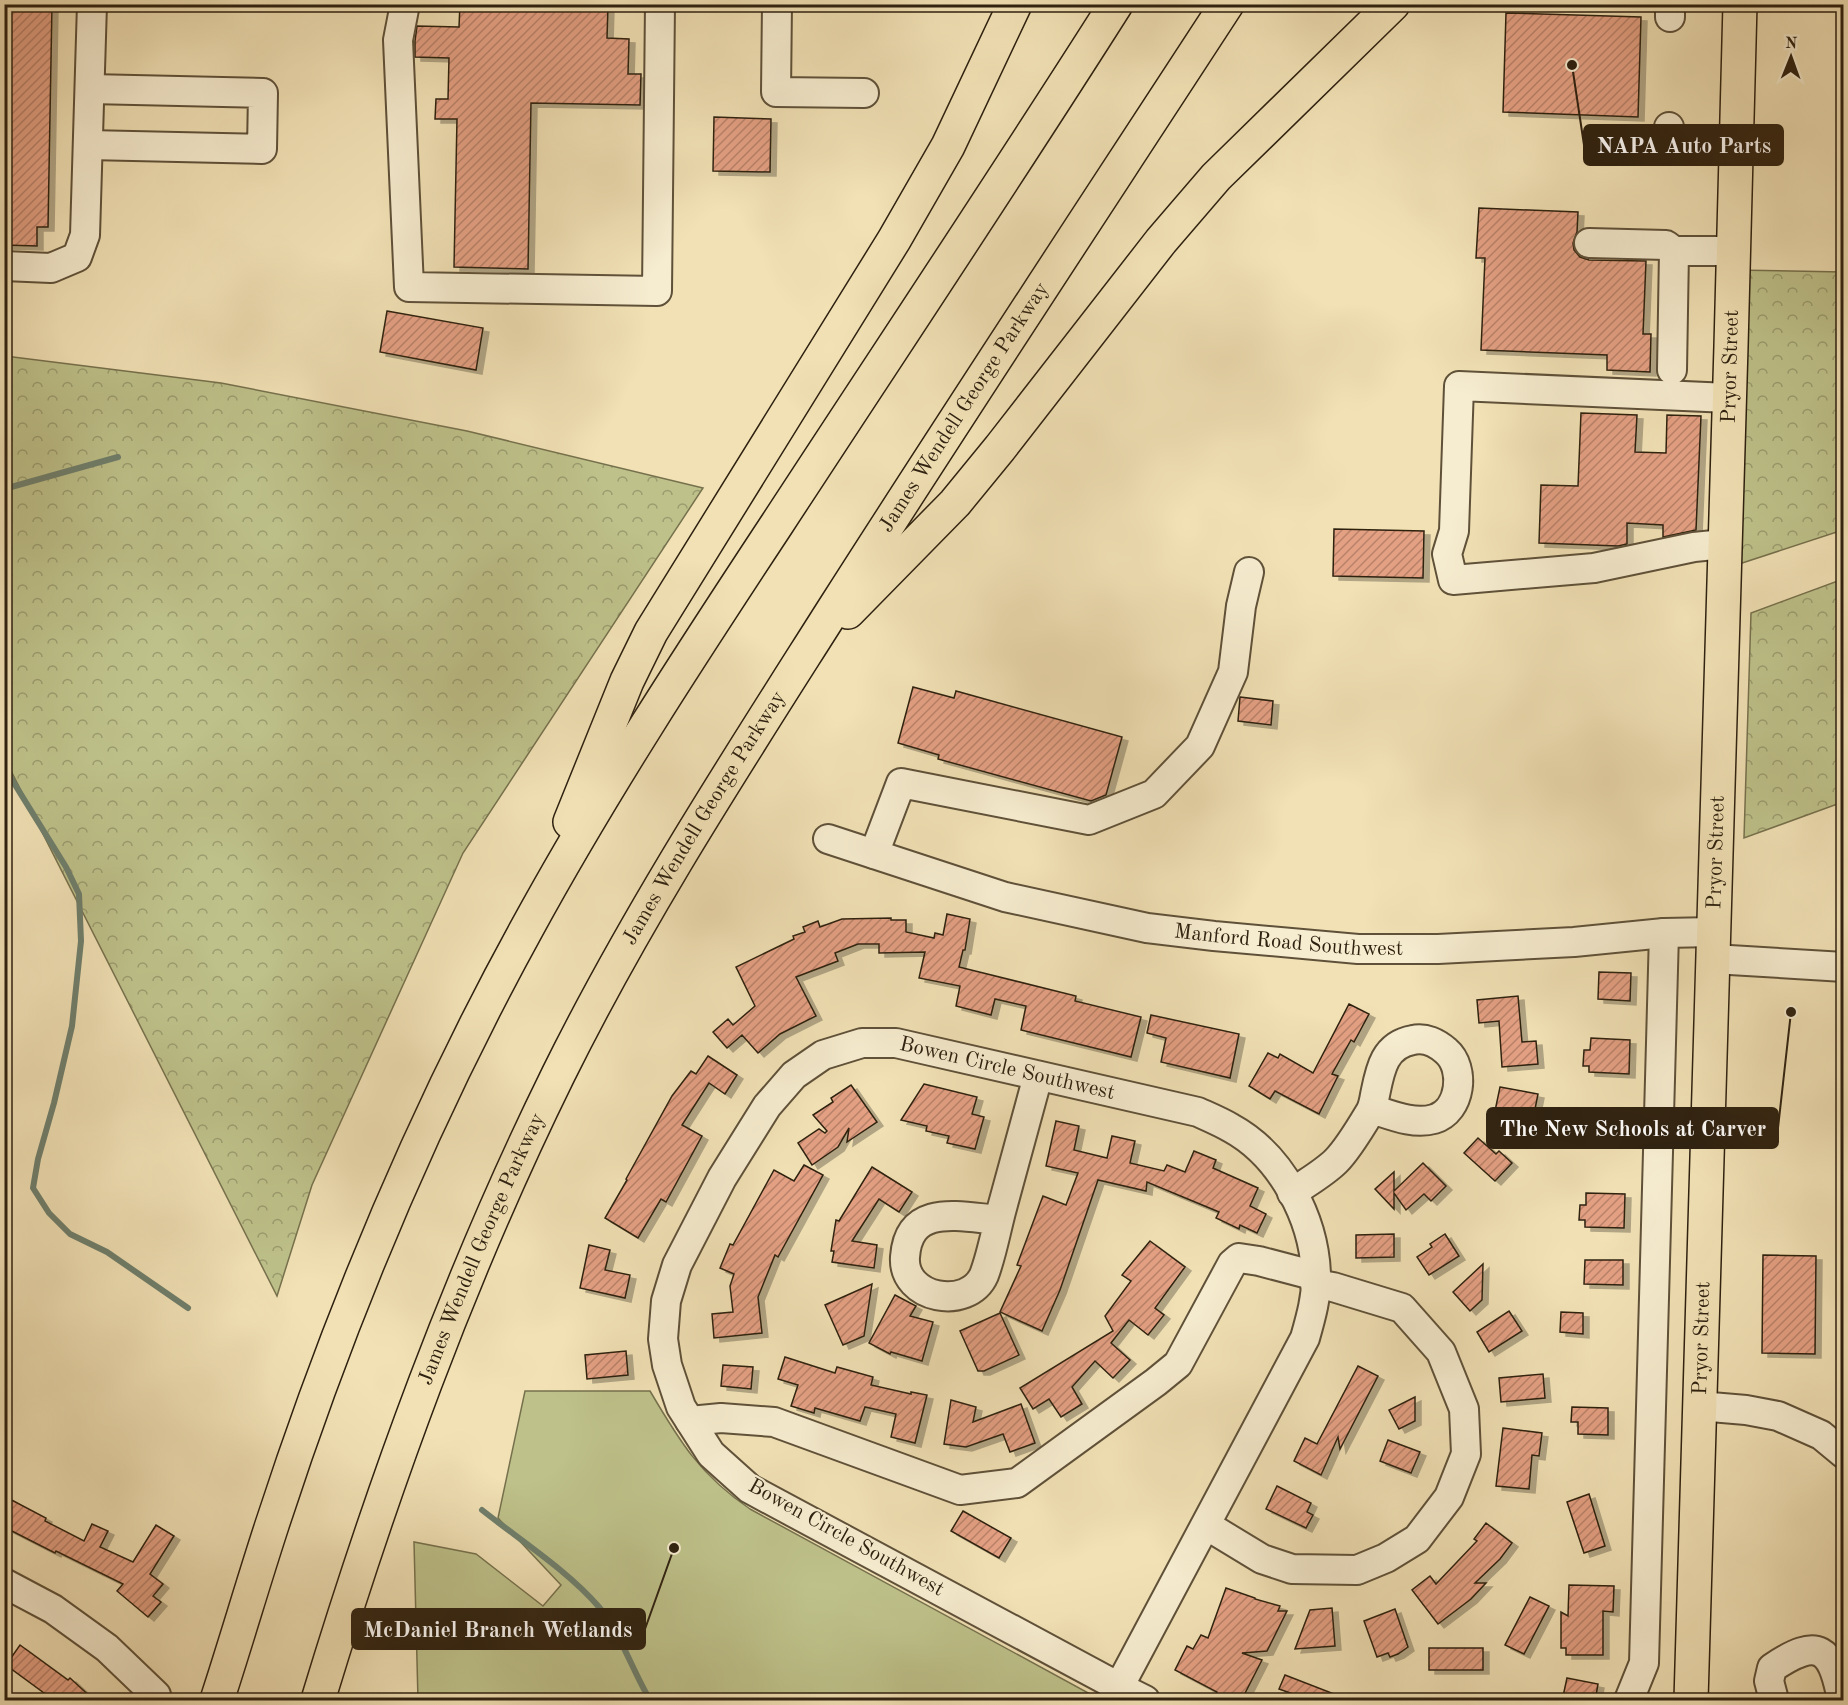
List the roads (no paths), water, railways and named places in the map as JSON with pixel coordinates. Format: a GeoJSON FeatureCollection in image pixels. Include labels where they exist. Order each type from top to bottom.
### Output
{"type":"FeatureCollection","features":[{"type":"Feature","properties":{"kind":"main road"},"geometry":{"type":"LineString","coordinates":[[526,929],[627,681],[651,632],[894,240],[948,146],[1015,4]]}},
{"type":"Feature","properties":{"kind":"main road"},"geometry":{"type":"LineString","coordinates":[[217,1701],[273,1524],[346,1320],[431,1119],[526,929],[594,812],[742,577],[1116,4]]}},
{"type":"Feature","properties":{"kind":"main road","name":"James Wendell George Parkway"},"geometry":{"type":"LineString","coordinates":[[318,1701],[381,1503],[427,1375],[482,1238],[558,1074],[644,912],[791,676],[842,609],[912,487],[1227,4]]}},
{"type":"Feature","properties":{"kind":"main road"},"geometry":{"type":"LineString","coordinates":[[842,609],[955,503],[1161,241],[1216,177],[1393,4]]}},
{"type":"Feature","properties":{"kind":"main road","name":"Pryor Street"},"geometry":{"type":"LineString","coordinates":[[1691,1701],[1740,4]]}},
{"type":"Feature","properties":{"kind":"street"},"geometry":{"type":"LineString","coordinates":[[4,266],[51,268],[76,257],[85,235],[92,4]]}},
{"type":"Feature","properties":{"kind":"street"},"geometry":{"type":"LineString","coordinates":[[405,4],[398,40],[409,287],[657,291],[660,4]]}},
{"type":"Feature","properties":{"kind":"street"},"geometry":{"type":"LineString","coordinates":[[777,4],[776,92],[864,93]]}},
{"type":"Feature","properties":{"kind":"street"},"geometry":{"type":"LineString","coordinates":[[88,145],[261,149],[263,93],[90,89]]}},
{"type":"Feature","properties":{"kind":"street"},"geometry":{"type":"LineString","coordinates":[[1669,127],[1669,145],[1736,147]]}},
{"type":"Feature","properties":{"kind":"street"},"geometry":{"type":"LineString","coordinates":[[1589,243],[1666,246],[1674,251],[1734,251]]}},
{"type":"Feature","properties":{"kind":"street"},"geometry":{"type":"LineString","coordinates":[[1672,370],[1674,251]]}},
{"type":"Feature","properties":{"kind":"street"},"geometry":{"type":"LineString","coordinates":[[1724,544],[1694,547],[1594,568],[1453,580],[1447,554],[1454,531],[1459,386],[1729,398]]}},
{"type":"Feature","properties":{"kind":"street"},"geometry":{"type":"LineString","coordinates":[[874,854],[901,783],[1089,820],[1154,794],[1200,746],[1233,672],[1241,606],[1248,572]]}},
{"type":"Feature","properties":{"kind":"street","name":"Manford Road Southwest"},"geometry":{"type":"LineString","coordinates":[[828,839],[1005,897],[1148,928],[1358,949],[1438,949],[1574,942],[1664,933],[1714,946],[1844,967]]}},
{"type":"Feature","properties":{"kind":"street"},"geometry":{"type":"LineString","coordinates":[[1629,1701],[1644,1663],[1664,933]]}},
{"type":"Feature","properties":{"kind":"street","name":"Bowen Circle Southwest"},"geometry":{"type":"LineString","coordinates":[[1116,1694],[1305,1338],[1313,1310],[1316,1280],[1312,1241],[1300,1208],[1281,1174],[1259,1149],[1233,1128],[1198,1112],[896,1043],[862,1043],[823,1055],[794,1075],[767,1106],[722,1178],[677,1265],[666,1302],[663,1339],[668,1371],[681,1407],[711,1454],[750,1489],[1116,1694],[1145,1701]]}},
{"type":"Feature","properties":{"kind":"street"},"geometry":{"type":"LineString","coordinates":[[999,1220],[1038,1076]]}},
{"type":"Feature","properties":{"kind":"street"},"geometry":{"type":"LineString","coordinates":[[1292,1193],[1337,1160],[1372,1109]]}},
{"type":"Feature","properties":{"kind":"street"},"geometry":{"type":"LineString","coordinates":[[690,1421],[721,1418],[774,1422],[960,1490],[1017,1482],[1178,1364],[1232,1264],[1239,1258],[1259,1261],[1402,1308],[1441,1352],[1464,1409],[1466,1454],[1449,1497],[1417,1539],[1386,1558],[1357,1570],[1292,1569],[1262,1559],[1206,1525]]}},
{"type":"Feature","properties":{"kind":"street"},"geometry":{"type":"LineString","coordinates":[[1700,1406],[1746,1410],[1778,1416],[1821,1434],[1844,1454]]}},
{"type":"Feature","properties":{"kind":"street"},"geometry":{"type":"LineString","coordinates":[[4,1583],[53,1609],[107,1648],[156,1695]]}},
{"type":"Feature","properties":{"kind":"street"},"geometry":{"type":"LineString","coordinates":[[1774,1701],[1769,1682],[1772,1668],[1787,1658],[1806,1650],[1815,1649],[1828,1657],[1839,1685],[1842,1701]]}},
{"type":"Feature","properties":{"kind":"waterway"},"geometry":{"type":"LineString","coordinates":[[4,489],[118,457]]}},
{"type":"Feature","properties":{"kind":"waterway"},"geometry":{"type":"LineString","coordinates":[[4,767],[66,867],[79,894],[81,941],[72,1026],[38,1159],[33,1188],[49,1213],[70,1234],[107,1252],[188,1308]]}},
{"type":"Feature","properties":{"kind":"waterway"},"geometry":{"type":"LineString","coordinates":[[482,1510],[558,1568],[599,1607],[620,1640],[650,1700]]}},
{"type":"Feature","properties":{"kind":"place","name":"NAPA Auto Parts"},"geometry":{"type":"Point","coordinates":[1572,65]}},
{"type":"Feature","properties":{"kind":"place","name":"The New Schools at Carver"},"geometry":{"type":"Point","coordinates":[1791,1012]}},
{"type":"Feature","properties":{"kind":"place","name":"McDaniel Branch Wetlands"},"geometry":{"type":"Point","coordinates":[674,1548]}}]}
